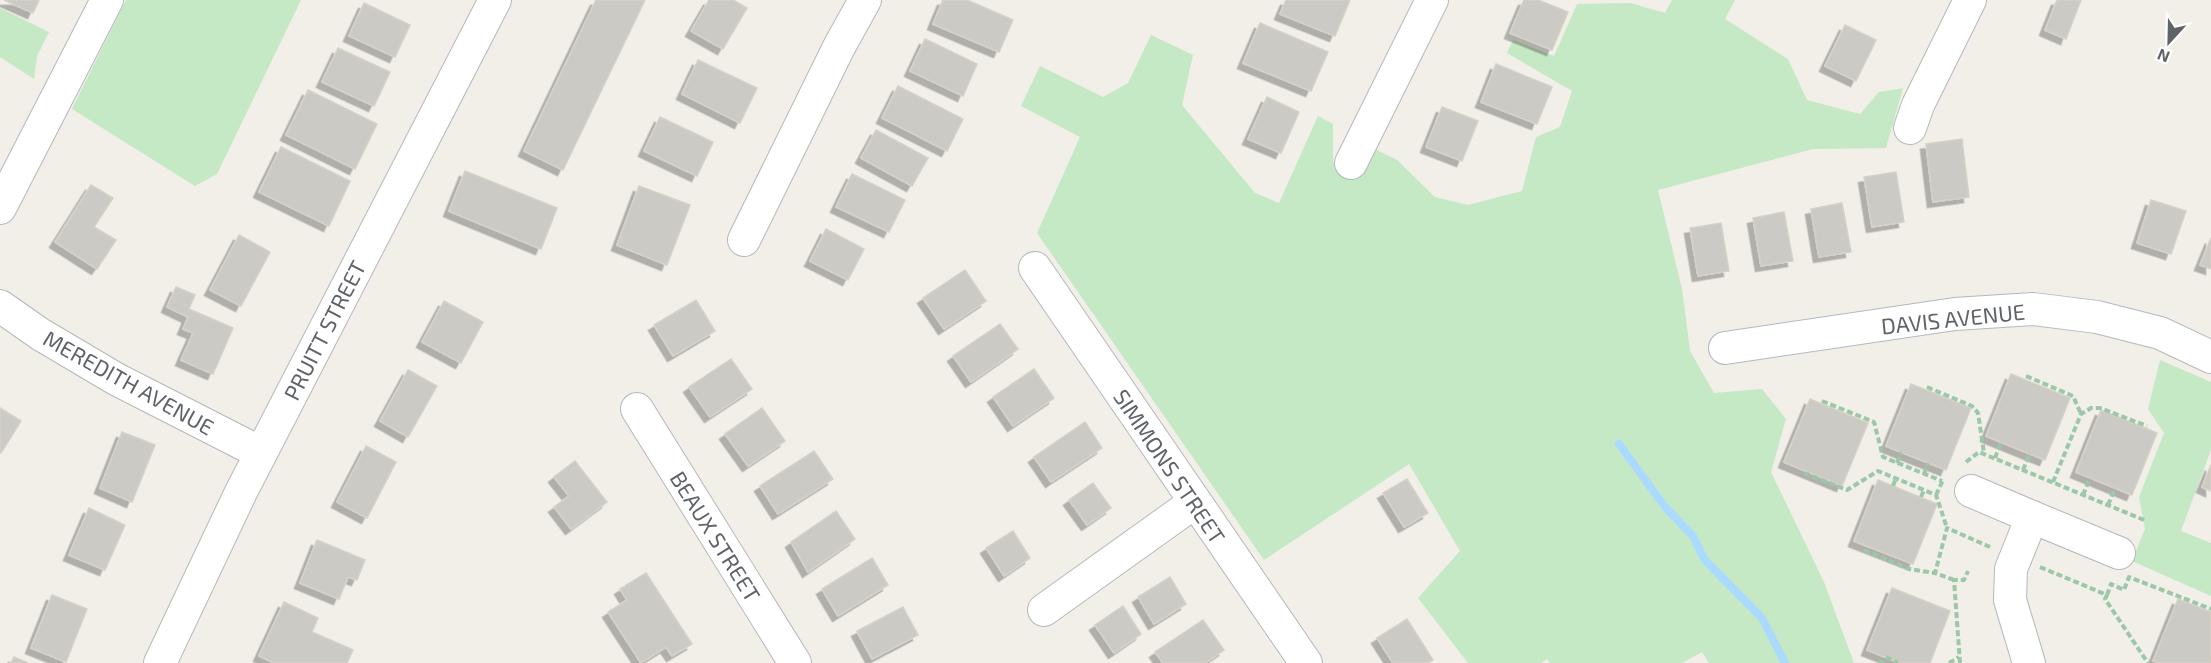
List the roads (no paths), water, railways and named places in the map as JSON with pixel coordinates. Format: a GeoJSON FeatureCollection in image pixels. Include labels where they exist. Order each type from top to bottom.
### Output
{"type":"FeatureCollection","features":[{"type":"Feature","properties":{"kind":"street"},"geometry":{"type":"LineString","coordinates":[[0,208],[107,0]]}},
{"type":"Feature","properties":{"kind":"street","name":"PRUITT STREET"},"geometry":{"type":"LineString","coordinates":[[162,662],[261,453],[495,0]]}},
{"type":"Feature","properties":{"kind":"street"},"geometry":{"type":"LineString","coordinates":[[744,240],[839,47],[865,0]]}},
{"type":"Feature","properties":{"kind":"street"},"geometry":{"type":"LineString","coordinates":[[1351,163],[1432,0]]}},
{"type":"Feature","properties":{"kind":"street"},"geometry":{"type":"LineString","coordinates":[[1910,128],[1918,105],[1970,0]]}},
{"type":"Feature","properties":{"kind":"street","name":"SIMMONS STREET"},"geometry":{"type":"LineString","coordinates":[[1035,268],[1305,663]]}},
{"type":"Feature","properties":{"kind":"street","name":"MEREDITH AVENUE"},"geometry":{"type":"LineString","coordinates":[[0,306],[40,334],[116,380],[261,453]]}},
{"type":"Feature","properties":{"kind":"street","name":"DAVIS AVENUE"},"geometry":{"type":"LineString","coordinates":[[1725,348],[1955,314],[2033,309],[2097,317],[2149,331],[2211,357]]}},
{"type":"Feature","properties":{"kind":"street","name":"BEAUX STREET"},"geometry":{"type":"LineString","coordinates":[[637,410],[795,663]]}},
{"type":"Feature","properties":{"kind":"street"},"geometry":{"type":"LineString","coordinates":[[1961,477],[2032,517],[2119,553]]}},
{"type":"Feature","properties":{"kind":"street"},"geometry":{"type":"LineString","coordinates":[[1044,610],[1195,502]]}},
{"type":"Feature","properties":{"kind":"street"},"geometry":{"type":"LineString","coordinates":[[2029,663],[2010,600],[2011,569],[2032,517]]}},
{"type":"Feature","properties":{"kind":"waterway"},"geometry":{"type":"LineString","coordinates":[[1619,444],[1665,507],[1693,536],[1704,559],[1762,618],[1785,663]]}}]}
